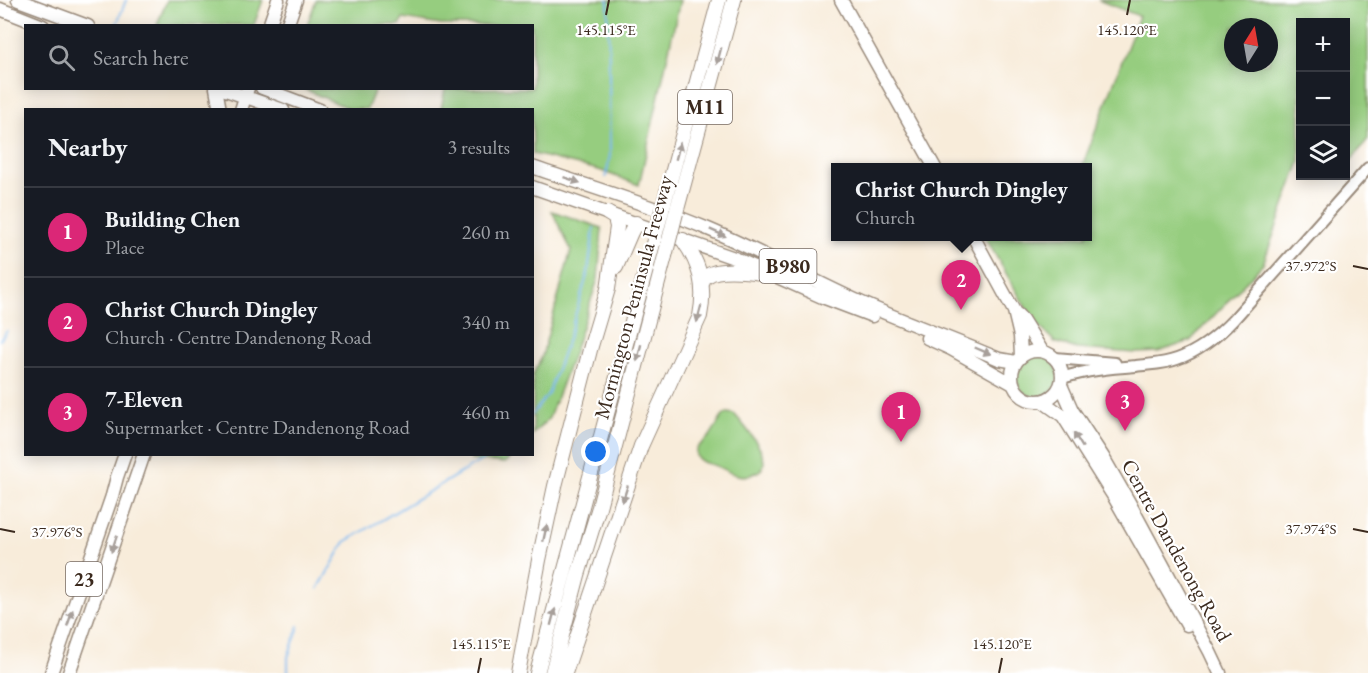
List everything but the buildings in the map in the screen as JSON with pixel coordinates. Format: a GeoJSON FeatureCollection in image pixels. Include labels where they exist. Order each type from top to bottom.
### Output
{"type":"FeatureCollection","features":[{"type":"Feature","properties":{"kind":"highway","name":"Mornington Peninsula Freeway"},"geometry":{"type":"LineString","coordinates":[[552,673],[599,507],[665,255],[666,211],[719,0]]}},
{"type":"Feature","properties":{"kind":"highway","name":"Mornington Peninsula Freeway"},"geometry":{"type":"LineString","coordinates":[[537,673],[651,251],[734,0]]}},
{"type":"Feature","properties":{"kind":"highway"},"geometry":{"type":"LineString","coordinates":[[607,213],[615,218],[617,224],[608,289]]}},
{"type":"Feature","properties":{"kind":"highway"},"geometry":{"type":"LineString","coordinates":[[518,673],[555,486],[591,346],[608,289],[636,223]]}},
{"type":"Feature","properties":{"kind":"highway"},"geometry":{"type":"LineString","coordinates":[[565,673],[641,446],[700,316],[702,284],[693,255],[683,240]]}},
{"type":"Feature","properties":{"kind":"highway"},"geometry":{"type":"LineString","coordinates":[[702,284],[707,275],[723,271],[771,274]]}},
{"type":"Feature","properties":{"kind":"main road"},"geometry":{"type":"LineString","coordinates":[[18,0],[83,24]]}},
{"type":"Feature","properties":{"kind":"main road"},"geometry":{"type":"LineString","coordinates":[[271,24],[278,0]]}},
{"type":"Feature","properties":{"kind":"main road"},"geometry":{"type":"LineString","coordinates":[[288,24],[296,0]]}},
{"type":"Feature","properties":{"kind":"main road"},"geometry":{"type":"LineString","coordinates":[[841,0],[932,163]]}},
{"type":"Feature","properties":{"kind":"main road"},"geometry":{"type":"LineString","coordinates":[[0,9],[38,24]]}},
{"type":"Feature","properties":{"kind":"main road"},"geometry":{"type":"LineString","coordinates":[[218,90],[220,108]]}},
{"type":"Feature","properties":{"kind":"main road"},"geometry":{"type":"LineString","coordinates":[[223,90],[261,106],[265,90]]}},
{"type":"Feature","properties":{"kind":"main road"},"geometry":{"type":"LineString","coordinates":[[268,90],[315,108]]}},
{"type":"Feature","properties":{"kind":"main road","name":"B980"},"geometry":{"type":"LineString","coordinates":[[534,167],[666,211],[759,252],[886,314],[999,359],[1018,359],[1033,351],[1042,351]]}},
{"type":"Feature","properties":{"kind":"main road"},"geometry":{"type":"LineString","coordinates":[[1061,382],[1084,372],[1161,363],[1199,349],[1222,332],[1368,168]]}},
{"type":"Feature","properties":{"kind":"main road","name":"B980"},"geometry":{"type":"LineString","coordinates":[[534,189],[737,260],[822,297],[905,328],[982,365],[1013,384],[1025,399],[1042,401]]}},
{"type":"Feature","properties":{"kind":"main road"},"geometry":{"type":"LineString","coordinates":[[636,223],[645,216],[666,211],[683,240]]}},
{"type":"Feature","properties":{"kind":"main road"},"geometry":{"type":"LineString","coordinates":[[975,241],[1014,311],[1020,336],[1018,359],[1012,371],[1013,384]]}},
{"type":"Feature","properties":{"kind":"main road"},"geometry":{"type":"LineString","coordinates":[[1014,311],[1022,319],[1042,351],[1055,358],[1136,366]]}},
{"type":"Feature","properties":{"kind":"main road"},"geometry":{"type":"LineString","coordinates":[[1042,401],[1053,396],[1061,382],[1061,369],[1055,358]]}},
{"type":"Feature","properties":{"kind":"main road","name":"Centre Dandenong Road"},"geometry":{"type":"LineString","coordinates":[[1061,382],[1072,410],[1104,457],[1131,504],[1220,673]]}},
{"type":"Feature","properties":{"kind":"main road","name":"Centre Dandenong Road"},"geometry":{"type":"LineString","coordinates":[[1042,401],[1063,416],[1118,504],[1214,673]]}},
{"type":"Feature","properties":{"kind":"main road","name":"23"},"geometry":{"type":"LineString","coordinates":[[51,673],[124,456]]}},
{"type":"Feature","properties":{"kind":"main road","name":"23"},"geometry":{"type":"LineString","coordinates":[[69,673],[143,456]]}},
{"type":"Feature","properties":{"kind":"green space"},"geometry":{"type":"Polygon","coordinates":[[[167,0],[263,0],[254,24],[157,24],[167,0]]]}},
{"type":"Feature","properties":{"kind":"green space"},"geometry":{"type":"Polygon","coordinates":[[[316,0],[680,0],[639,185],[599,170],[534,154],[534,108],[441,108],[445,90],[534,90],[534,24],[435,24],[403,19],[400,24],[307,24],[316,0]]]}},
{"type":"Feature","properties":{"kind":"green space"},"geometry":{"type":"Polygon","coordinates":[[[1098,0],[1368,0],[1368,139],[1350,162],[1350,18],[1296,18],[1296,173],[1263,264],[1190,341],[1158,352],[1136,353],[1077,349],[1055,342],[1033,320],[987,241],[1092,241],[1092,163],[1084,163],[1139,16],[1098,0]]]}},
{"type":"Feature","properties":{"kind":"green space"},"geometry":{"type":"Polygon","coordinates":[[[306,90],[374,90],[367,108],[348,108],[306,90]]]}},
{"type":"Feature","properties":{"kind":"green space"},"geometry":{"type":"Polygon","coordinates":[[[552,211],[602,228],[598,279],[549,418],[534,433],[534,373],[542,356],[571,250],[552,211]]]}},
{"type":"Feature","properties":{"kind":"green space"},"geometry":{"type":"Polygon","coordinates":[[[1037,355],[1052,361],[1058,376],[1052,391],[1037,397],[1022,391],[1016,376],[1022,361],[1037,355]]]}},
{"type":"Feature","properties":{"kind":"green space"},"geometry":{"type":"Polygon","coordinates":[[[727,413],[736,416],[758,445],[764,462],[762,468],[756,473],[745,476],[735,474],[703,462],[696,456],[696,450],[727,413]]]}},
{"type":"Feature","properties":{"kind":"green space"},"geometry":{"type":"Polygon","coordinates":[[[475,456],[512,456],[505,463],[471,460],[475,456]]]}},
{"type":"Feature","properties":{"kind":"waterway"},"geometry":{"type":"LineString","coordinates":[[117,24],[126,0]]}},
{"type":"Feature","properties":{"kind":"waterway"},"geometry":{"type":"LineString","coordinates":[[606,177],[610,155],[608,0]]}},
{"type":"Feature","properties":{"kind":"waterway"},"geometry":{"type":"LineString","coordinates":[[534,412],[548,394],[570,333],[588,272],[594,228]]}},
{"type":"Feature","properties":{"kind":"waterway"},"geometry":{"type":"LineString","coordinates":[[0,340],[7,331]]}},
{"type":"Feature","properties":{"kind":"waterway"},"geometry":{"type":"LineString","coordinates":[[318,589],[345,542],[489,456]]}},
{"type":"Feature","properties":{"kind":"waterway"},"geometry":{"type":"LineString","coordinates":[[288,673],[288,657],[299,626]]}},
{"type":"Feature","properties":{"kind":"place","name":"Christ Church Dingley"},"geometry":{"type":"Point","coordinates":[961,310]}},
{"type":"Feature","properties":{"kind":"place","name":"7-Eleven"},"geometry":{"type":"Point","coordinates":[1125,431]}},
{"type":"Feature","properties":{"kind":"place","name":"Building Chen"},"geometry":{"type":"Point","coordinates":[901,442]}}]}
